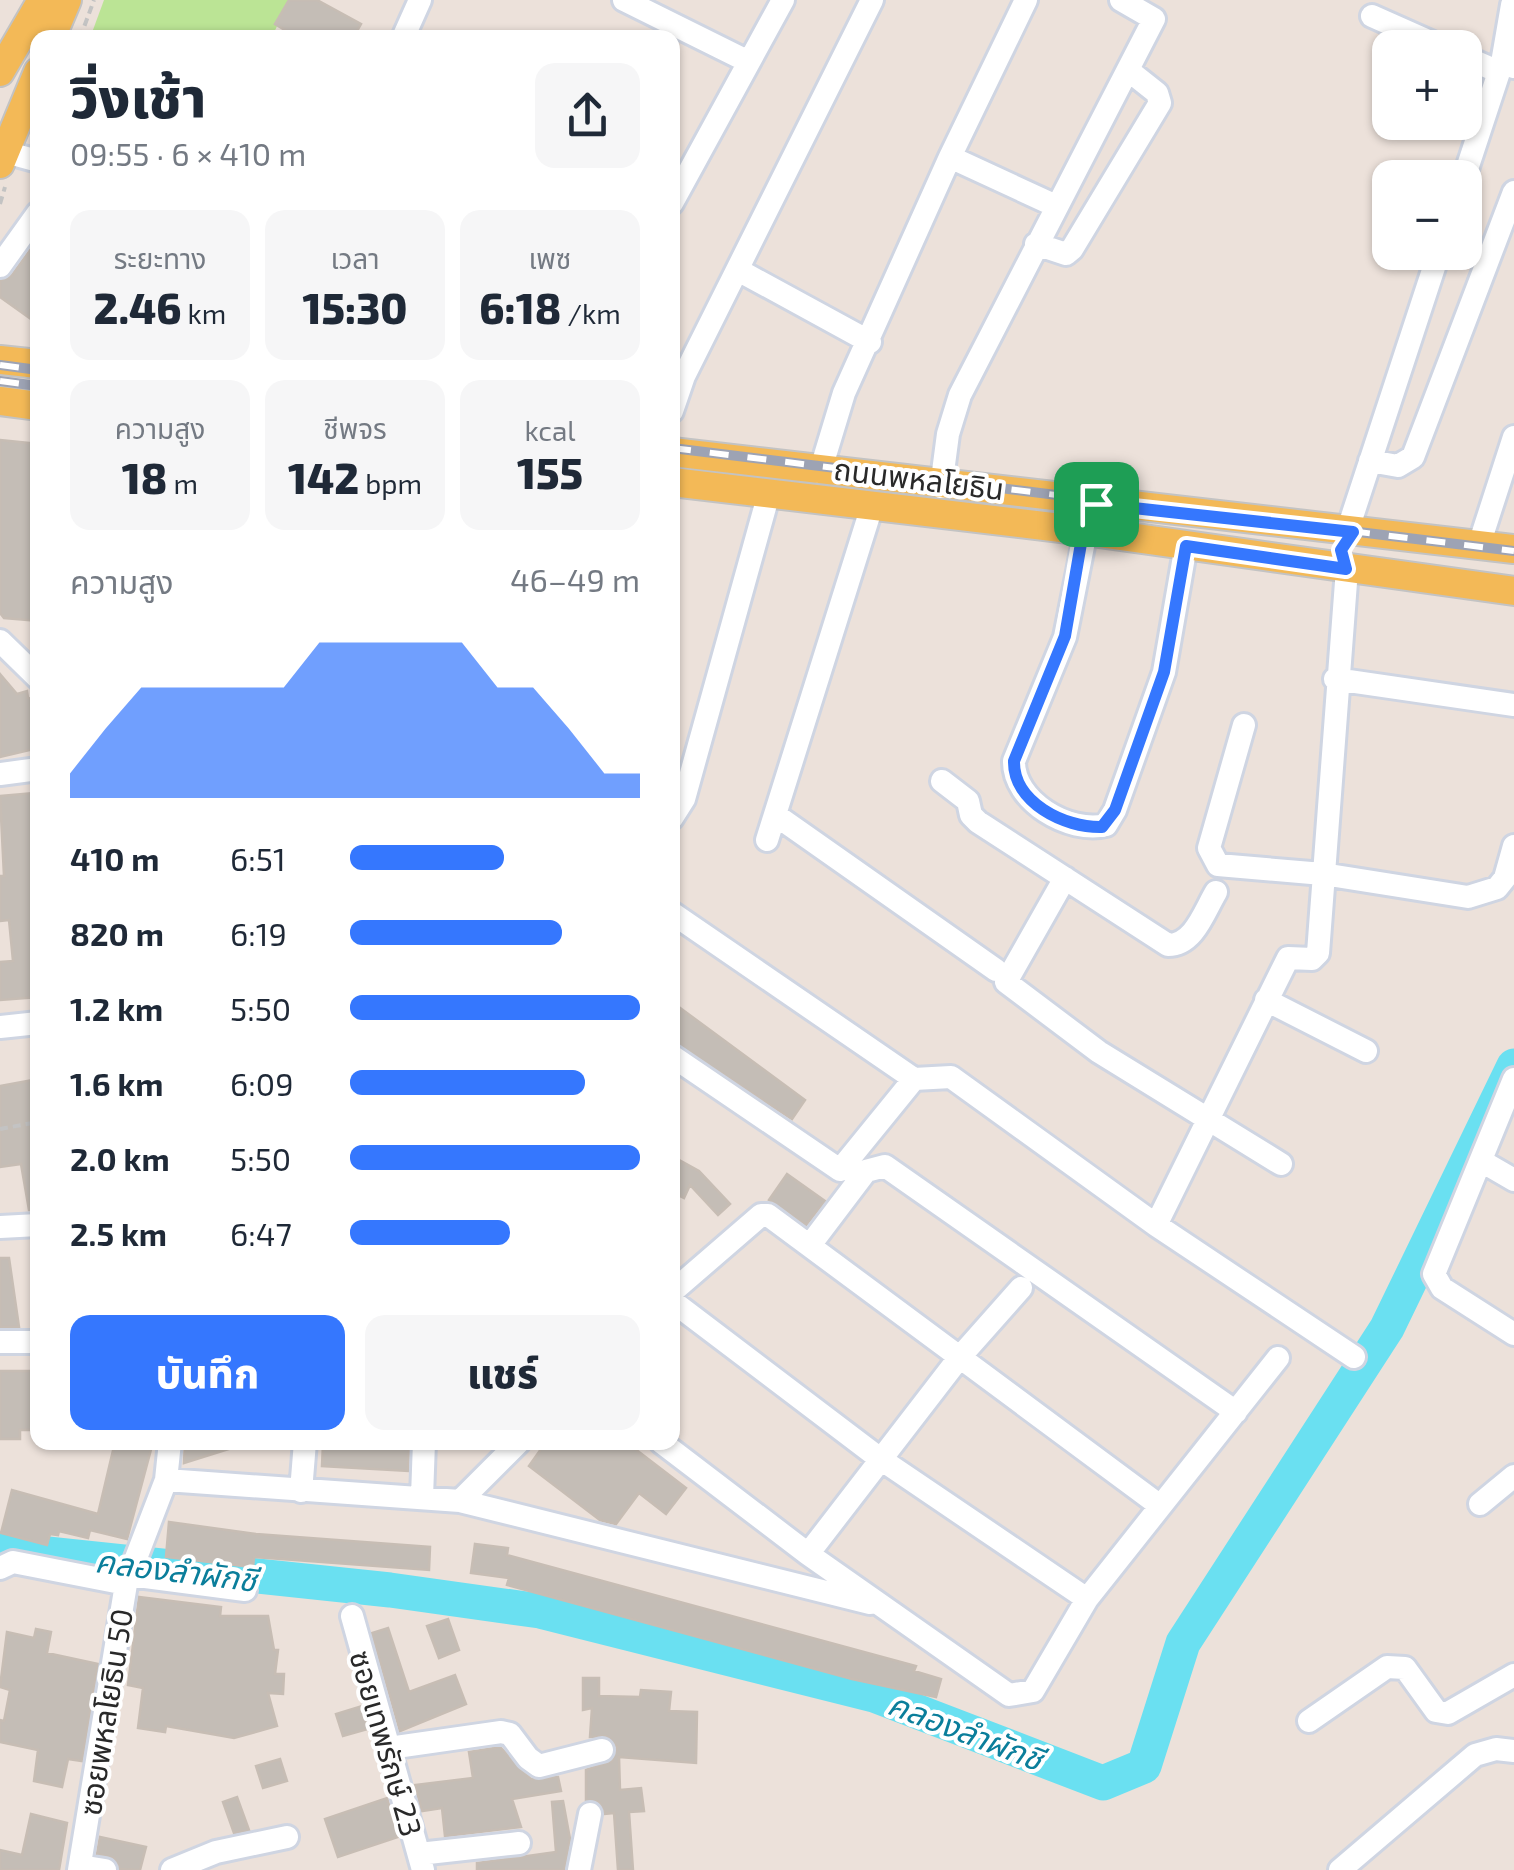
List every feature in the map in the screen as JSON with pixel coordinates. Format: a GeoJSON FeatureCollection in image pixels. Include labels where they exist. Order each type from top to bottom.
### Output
{"type":"FeatureCollection","features":[{"type":"Feature","properties":{"kind":"main road"},"geometry":{"type":"LineString","coordinates":[[0,60],[25,0]]}},
{"type":"Feature","properties":{"kind":"main road"},"geometry":{"type":"LineString","coordinates":[[0,72],[42,0]]}},
{"type":"Feature","properties":{"kind":"main road"},"geometry":{"type":"LineString","coordinates":[[55,30],[67,0]]}},
{"type":"Feature","properties":{"kind":"main road"},"geometry":{"type":"LineString","coordinates":[[2,158],[30,91]]}},
{"type":"Feature","properties":{"kind":"main road"},"geometry":{"type":"LineString","coordinates":[[0,360],[30,363]]}},
{"type":"Feature","properties":{"kind":"main road"},"geometry":{"type":"LineString","coordinates":[[0,401],[30,405]]}},
{"type":"Feature","properties":{"kind":"main road","name":"ถนนพหลโยธิน"},"geometry":{"type":"LineString","coordinates":[[680,453],[941,486],[1091,518],[1186,546],[1514,590]]}},
{"type":"Feature","properties":{"kind":"main road","name":"ถนนพหลโยธิน"},"geometry":{"type":"LineString","coordinates":[[680,483],[872,506],[1350,532],[1514,549]]}},
{"type":"Feature","properties":{"kind":"main road"},"geometry":{"type":"LineString","coordinates":[[1346,569],[1341,550],[1350,532]]}},
{"type":"Feature","properties":{"kind":"street"},"geometry":{"type":"LineString","coordinates":[[407,30],[420,0]]}},
{"type":"Feature","properties":{"kind":"street"},"geometry":{"type":"LineString","coordinates":[[624,0],[749,62]]}},
{"type":"Feature","properties":{"kind":"street"},"geometry":{"type":"LineString","coordinates":[[683,159],[749,62],[783,0]]}},
{"type":"Feature","properties":{"kind":"street"},"geometry":{"type":"LineString","coordinates":[[680,388],[872,0]]}},
{"type":"Feature","properties":{"kind":"street"},"geometry":{"type":"LineString","coordinates":[[820,472],[844,393],[1026,0]]}},
{"type":"Feature","properties":{"kind":"street"},"geometry":{"type":"LineString","coordinates":[[941,486],[948,434],[960,396],[1158,9],[1121,0]]}},
{"type":"Feature","properties":{"kind":"street"},"geometry":{"type":"LineString","coordinates":[[1471,160],[1505,67],[1512,5]]}},
{"type":"Feature","properties":{"kind":"street"},"geometry":{"type":"LineString","coordinates":[[1372,16],[1404,30]]}},
{"type":"Feature","properties":{"kind":"street"},"geometry":{"type":"LineString","coordinates":[[1036,244],[1066,254],[1072,249],[1160,102],[1157,92],[1128,70]]}},
{"type":"Feature","properties":{"kind":"street"},"geometry":{"type":"LineString","coordinates":[[950,157],[1056,206]]}},
{"type":"Feature","properties":{"kind":"street"},"geometry":{"type":"LineString","coordinates":[[2,158],[30,160]]}},
{"type":"Feature","properties":{"kind":"street"},"geometry":{"type":"LineString","coordinates":[[1370,461],[1398,466],[1413,457],[1514,192]]}},
{"type":"Feature","properties":{"kind":"street"},"geometry":{"type":"LineString","coordinates":[[0,266],[30,224]]}},
{"type":"Feature","properties":{"kind":"street"},"geometry":{"type":"LineString","coordinates":[[738,270],[870,342]]}},
{"type":"Feature","properties":{"kind":"street"},"geometry":{"type":"LineString","coordinates":[[1350,532],[1433,270]]}},
{"type":"Feature","properties":{"kind":"street"},"geometry":{"type":"LineString","coordinates":[[1479,546],[1514,437]]}},
{"type":"Feature","properties":{"kind":"street"},"geometry":{"type":"LineString","coordinates":[[680,805],[769,493]]}},
{"type":"Feature","properties":{"kind":"street"},"geometry":{"type":"LineString","coordinates":[[767,840],[872,506]]}},
{"type":"Feature","properties":{"kind":"street"},"geometry":{"type":"LineString","coordinates":[[1091,518],[1065,636],[1014,761],[1014,775],[1034,804],[1092,827],[1106,825],[1115,810],[1164,672],[1186,546]]}},
{"type":"Feature","properties":{"kind":"street"},"geometry":{"type":"LineString","coordinates":[[1156,1225],[1288,958],[1312,959],[1318,954],[1346,569]]}},
{"type":"Feature","properties":{"kind":"street"},"geometry":{"type":"LineString","coordinates":[[0,640],[30,670]]}},
{"type":"Feature","properties":{"kind":"street"},"geometry":{"type":"LineString","coordinates":[[1335,679],[1514,705]]}},
{"type":"Feature","properties":{"kind":"street"},"geometry":{"type":"LineString","coordinates":[[1244,724],[1210,848],[1214,860],[1228,869],[1323,874],[1482,895],[1505,878],[1514,846]]}},
{"type":"Feature","properties":{"kind":"street"},"geometry":{"type":"LineString","coordinates":[[0,774],[30,771]]}},
{"type":"Feature","properties":{"kind":"street"},"geometry":{"type":"LineString","coordinates":[[942,782],[968,801],[971,815],[978,822],[1168,944],[1176,945],[1193,933],[1216,892]]}},
{"type":"Feature","properties":{"kind":"street"},"geometry":{"type":"LineString","coordinates":[[777,816],[996,970]]}},
{"type":"Feature","properties":{"kind":"street"},"geometry":{"type":"LineString","coordinates":[[1065,878],[1006,982],[1099,1052],[1282,1164]]}},
{"type":"Feature","properties":{"kind":"street"},"geometry":{"type":"LineString","coordinates":[[680,919],[914,1080]]}},
{"type":"Feature","properties":{"kind":"street"},"geometry":{"type":"LineString","coordinates":[[1266,1000],[1366,1051]]}},
{"type":"Feature","properties":{"kind":"street"},"geometry":{"type":"LineString","coordinates":[[0,1026],[30,1023]]}},
{"type":"Feature","properties":{"kind":"street"},"geometry":{"type":"LineString","coordinates":[[680,1061],[840,1170],[914,1080],[946,1075],[1156,1225],[1354,1356]]}},
{"type":"Feature","properties":{"kind":"street"},"geometry":{"type":"LineString","coordinates":[[1514,1079],[1434,1274],[1442,1288],[1514,1334]]}},
{"type":"Feature","properties":{"kind":"street"},"geometry":{"type":"LineString","coordinates":[[1483,1162],[1514,1180]]}},
{"type":"Feature","properties":{"kind":"street"},"geometry":{"type":"LineString","coordinates":[[810,1245],[866,1171],[885,1166],[1236,1412]]}},
{"type":"Feature","properties":{"kind":"street"},"geometry":{"type":"LineString","coordinates":[[680,1285],[761,1215],[768,1215],[1160,1505]]}},
{"type":"Feature","properties":{"kind":"street"},"geometry":{"type":"LineString","coordinates":[[0,1227],[30,1225]]}},
{"type":"Feature","properties":{"kind":"street"},"geometry":{"type":"LineString","coordinates":[[808,1554],[958,1358],[1021,1288]]}},
{"type":"Feature","properties":{"kind":"street"},"geometry":{"type":"LineString","coordinates":[[680,1308],[880,1458],[1087,1599]]}},
{"type":"Feature","properties":{"kind":"street"},"geometry":{"type":"LineString","coordinates":[[0,1342],[30,1342]]}},
{"type":"Feature","properties":{"kind":"street"},"geometry":{"type":"LineString","coordinates":[[672,1450],[808,1554],[1010,1695],[1022,1696],[1033,1690],[1087,1599],[1278,1358]]}},
{"type":"Feature","properties":{"kind":"street","name":"ซอยพหลโยธิน 50"},"geometry":{"type":"LineString","coordinates":[[80,1868],[129,1576],[166,1480],[169,1450]]}},
{"type":"Feature","properties":{"kind":"street"},"geometry":{"type":"LineString","coordinates":[[301,1491],[304,1450]]}},
{"type":"Feature","properties":{"kind":"street"},"geometry":{"type":"LineString","coordinates":[[422,1497],[424,1450]]}},
{"type":"Feature","properties":{"kind":"street"},"geometry":{"type":"LineString","coordinates":[[460,1501],[512,1450]]}},
{"type":"Feature","properties":{"kind":"street"},"geometry":{"type":"LineString","coordinates":[[1480,1504],[1514,1476]]}},
{"type":"Feature","properties":{"kind":"street"},"geometry":{"type":"LineString","coordinates":[[166,1480],[460,1501],[883,1606]]}},
{"type":"Feature","properties":{"kind":"street"},"geometry":{"type":"LineString","coordinates":[[0,1568],[12,1562],[246,1590]]}},
{"type":"Feature","properties":{"kind":"street","name":"ซอยเทพรักษ์ 23"},"geometry":{"type":"LineString","coordinates":[[352,1616],[421,1862]]}},
{"type":"Feature","properties":{"kind":"street"},"geometry":{"type":"LineString","coordinates":[[1309,1721],[1387,1667],[1405,1668],[1436,1710],[1448,1713],[1514,1674]]}},
{"type":"Feature","properties":{"kind":"street"},"geometry":{"type":"LineString","coordinates":[[389,1748],[501,1732],[510,1734],[539,1766],[602,1750]]}},
{"type":"Feature","properties":{"kind":"street"},"geometry":{"type":"LineString","coordinates":[[1340,1870],[1475,1755],[1496,1748],[1514,1751]]}},
{"type":"Feature","properties":{"kind":"street"},"geometry":{"type":"LineString","coordinates":[[580,1870],[590,1814]]}},
{"type":"Feature","properties":{"kind":"street"},"geometry":{"type":"LineString","coordinates":[[172,1870],[216,1852],[286,1837]]}},
{"type":"Feature","properties":{"kind":"street"},"geometry":{"type":"LineString","coordinates":[[421,1862],[519,1843]]}},
{"type":"Feature","properties":{"kind":"street"},"geometry":{"type":"LineString","coordinates":[[80,1868],[105,1870]]}},
{"type":"Feature","properties":{"kind":"path"},"geometry":{"type":"LineString","coordinates":[[83,30],[94,0]]}},
{"type":"Feature","properties":{"kind":"path"},"geometry":{"type":"LineString","coordinates":[[0,1130],[30,1124]]}},
{"type":"Feature","properties":{"kind":"green space"},"geometry":{"type":"Polygon","coordinates":[[[104,0],[289,0],[275,30],[93,30],[104,0]]]}},
{"type":"Feature","properties":{"kind":"building"},"geometry":{"type":"Polygon","coordinates":[[[289,0],[317,0],[361,24],[358,30],[285,30],[275,24],[289,0]]]}},
{"type":"Feature","properties":{"kind":"building"},"geometry":{"type":"Polygon","coordinates":[[[30,250],[30,318],[0,297],[0,281],[12,275],[30,250]]]}},
{"type":"Feature","properties":{"kind":"building"},"geometry":{"type":"Polygon","coordinates":[[[0,440],[30,443],[30,620],[4,618],[0,613],[0,440]]]}},
{"type":"Feature","properties":{"kind":"building"},"geometry":{"type":"Polygon","coordinates":[[[0,674],[17,694],[27,691],[30,750],[0,757],[0,674]]]}},
{"type":"Feature","properties":{"kind":"building"},"geometry":{"type":"Polygon","coordinates":[[[30,793],[30,998],[0,1000],[0,962],[13,961],[9,920],[0,921],[0,876],[4,876],[0,796],[30,793]]]}},
{"type":"Feature","properties":{"kind":"building"},"geometry":{"type":"Polygon","coordinates":[[[680,1008],[805,1100],[792,1119],[680,1046],[680,1008]]]}},
{"type":"Feature","properties":{"kind":"building"},"geometry":{"type":"Polygon","coordinates":[[[30,1080],[30,1210],[21,1164],[0,1167],[0,1086],[30,1080]]]}},
{"type":"Feature","properties":{"kind":"building"},"geometry":{"type":"Polygon","coordinates":[[[680,1160],[699,1171],[730,1204],[718,1215],[690,1185],[684,1198],[680,1196],[680,1160]]]}},
{"type":"Feature","properties":{"kind":"building"},"geometry":{"type":"Polygon","coordinates":[[[787,1174],[825,1201],[806,1225],[769,1200],[787,1174]]]}},
{"type":"Feature","properties":{"kind":"building"},"geometry":{"type":"Polygon","coordinates":[[[0,1258],[9,1258],[19,1327],[0,1327],[0,1258]]]}},
{"type":"Feature","properties":{"kind":"building"},"geometry":{"type":"Polygon","coordinates":[[[0,1371],[30,1371],[30,1430],[20,1430],[20,1439],[0,1439],[0,1371]]]}},
{"type":"Feature","properties":{"kind":"building"},"geometry":{"type":"Polygon","coordinates":[[[113,1450],[151,1450],[127,1539],[90,1530],[88,1538],[59,1531],[58,1535],[50,1534],[47,1545],[1,1533],[12,1490],[98,1514],[113,1450]]]}},
{"type":"Feature","properties":{"kind":"building"},"geometry":{"type":"Polygon","coordinates":[[[185,1450],[225,1450],[184,1463],[185,1450]]]}},
{"type":"Feature","properties":{"kind":"building"},"geometry":{"type":"Polygon","coordinates":[[[323,1450],[409,1450],[408,1471],[322,1466],[323,1450]]]}},
{"type":"Feature","properties":{"kind":"building"},"geometry":{"type":"Polygon","coordinates":[[[540,1450],[636,1450],[686,1488],[666,1514],[639,1493],[616,1524],[600,1520],[529,1466],[540,1450]]]}},
{"type":"Feature","properties":{"kind":"building"},"geometry":{"type":"Polygon","coordinates":[[[169,1522],[256,1534],[430,1547],[429,1570],[254,1557],[253,1567],[166,1557],[169,1522]]]}},
{"type":"Feature","properties":{"kind":"building"},"geometry":{"type":"Polygon","coordinates":[[[475,1544],[508,1548],[507,1555],[916,1666],[914,1671],[941,1679],[936,1697],[852,1679],[507,1585],[509,1578],[471,1573],[475,1544]]]}},
{"type":"Feature","properties":{"kind":"building"},"geometry":{"type":"Polygon","coordinates":[[[139,1597],[221,1607],[220,1616],[268,1616],[274,1650],[278,1650],[275,1674],[284,1674],[283,1694],[268,1693],[277,1726],[234,1738],[166,1726],[165,1732],[138,1728],[143,1688],[128,1685],[139,1597]]]}},
{"type":"Feature","properties":{"kind":"building"},"geometry":{"type":"Polygon","coordinates":[[[448,1619],[459,1650],[439,1658],[427,1626],[448,1619]]]}},
{"type":"Feature","properties":{"kind":"building"},"geometry":{"type":"Polygon","coordinates":[[[388,1628],[409,1692],[455,1675],[466,1704],[400,1731],[372,1633],[388,1628]]]}},
{"type":"Feature","properties":{"kind":"building"},"geometry":{"type":"Polygon","coordinates":[[[36,1629],[51,1632],[47,1653],[98,1664],[82,1761],[68,1759],[62,1787],[34,1781],[38,1750],[0,1742],[0,1720],[4,1721],[10,1690],[0,1687],[7,1632],[34,1638],[36,1629]]]}},
{"type":"Feature","properties":{"kind":"building"},"geometry":{"type":"Polygon","coordinates":[[[583,1678],[599,1678],[599,1696],[640,1697],[641,1690],[671,1692],[669,1711],[697,1712],[696,1763],[619,1757],[620,1790],[641,1788],[644,1811],[629,1812],[633,1870],[618,1870],[614,1813],[605,1814],[599,1802],[586,1800],[586,1770],[612,1761],[617,1747],[607,1736],[590,1737],[592,1708],[583,1710],[583,1678]]]}},
{"type":"Feature","properties":{"kind":"building"},"geometry":{"type":"Polygon","coordinates":[[[362,1706],[368,1729],[343,1736],[336,1714],[362,1706]]]}},
{"type":"Feature","properties":{"kind":"building"},"geometry":{"type":"Polygon","coordinates":[[[500,1747],[531,1779],[558,1777],[561,1791],[512,1799],[521,1827],[445,1836],[442,1808],[422,1811],[415,1785],[473,1778],[469,1752],[500,1747]]]}},
{"type":"Feature","properties":{"kind":"building"},"geometry":{"type":"Polygon","coordinates":[[[280,1759],[287,1781],[263,1788],[256,1766],[280,1759]]]}},
{"type":"Feature","properties":{"kind":"building"},"geometry":{"type":"Polygon","coordinates":[[[237,1797],[249,1830],[234,1833],[223,1802],[237,1797]]]}},
{"type":"Feature","properties":{"kind":"building"},"geometry":{"type":"Polygon","coordinates":[[[387,1798],[398,1837],[338,1857],[325,1819],[387,1798]]]}},
{"type":"Feature","properties":{"kind":"building"},"geometry":{"type":"Polygon","coordinates":[[[563,1801],[570,1839],[564,1870],[477,1870],[477,1863],[556,1852],[552,1802],[563,1801]]]}},
{"type":"Feature","properties":{"kind":"building"},"geometry":{"type":"Polygon","coordinates":[[[31,1814],[67,1823],[59,1870],[0,1870],[0,1850],[22,1855],[31,1814]]]}},
{"type":"Feature","properties":{"kind":"building"},"geometry":{"type":"Polygon","coordinates":[[[100,1837],[146,1847],[140,1870],[120,1869],[114,1858],[97,1854],[100,1837]]]}},
{"type":"Feature","properties":{"kind":"waterway","name":"คลองลำผักชี"},"geometry":{"type":"LineString","coordinates":[[0,1549],[390,1590],[540,1611],[874,1695],[1103,1783],[1144,1766],[1183,1643],[1387,1328],[1514,1066]]}},
{"type":"Feature","properties":{"kind":"railway"},"geometry":{"type":"LineString","coordinates":[[0,365],[30,369]]}},
{"type":"Feature","properties":{"kind":"railway"},"geometry":{"type":"LineString","coordinates":[[0,381],[30,385]]}},
{"type":"Feature","properties":{"kind":"railway"},"geometry":{"type":"LineString","coordinates":[[680,449],[1514,551]]}},
{"type":"Feature","properties":{"kind":"route"},"geometry":{"type":"LineString","coordinates":[[1088,503],[1096,504],[1353,532],[1341,550],[1346,569],[1186,546],[1164,672],[1115,810],[1102,827],[1052,814],[1034,804],[1022,792],[1014,775],[1014,761],[1065,636],[1088,503]]}}]}
